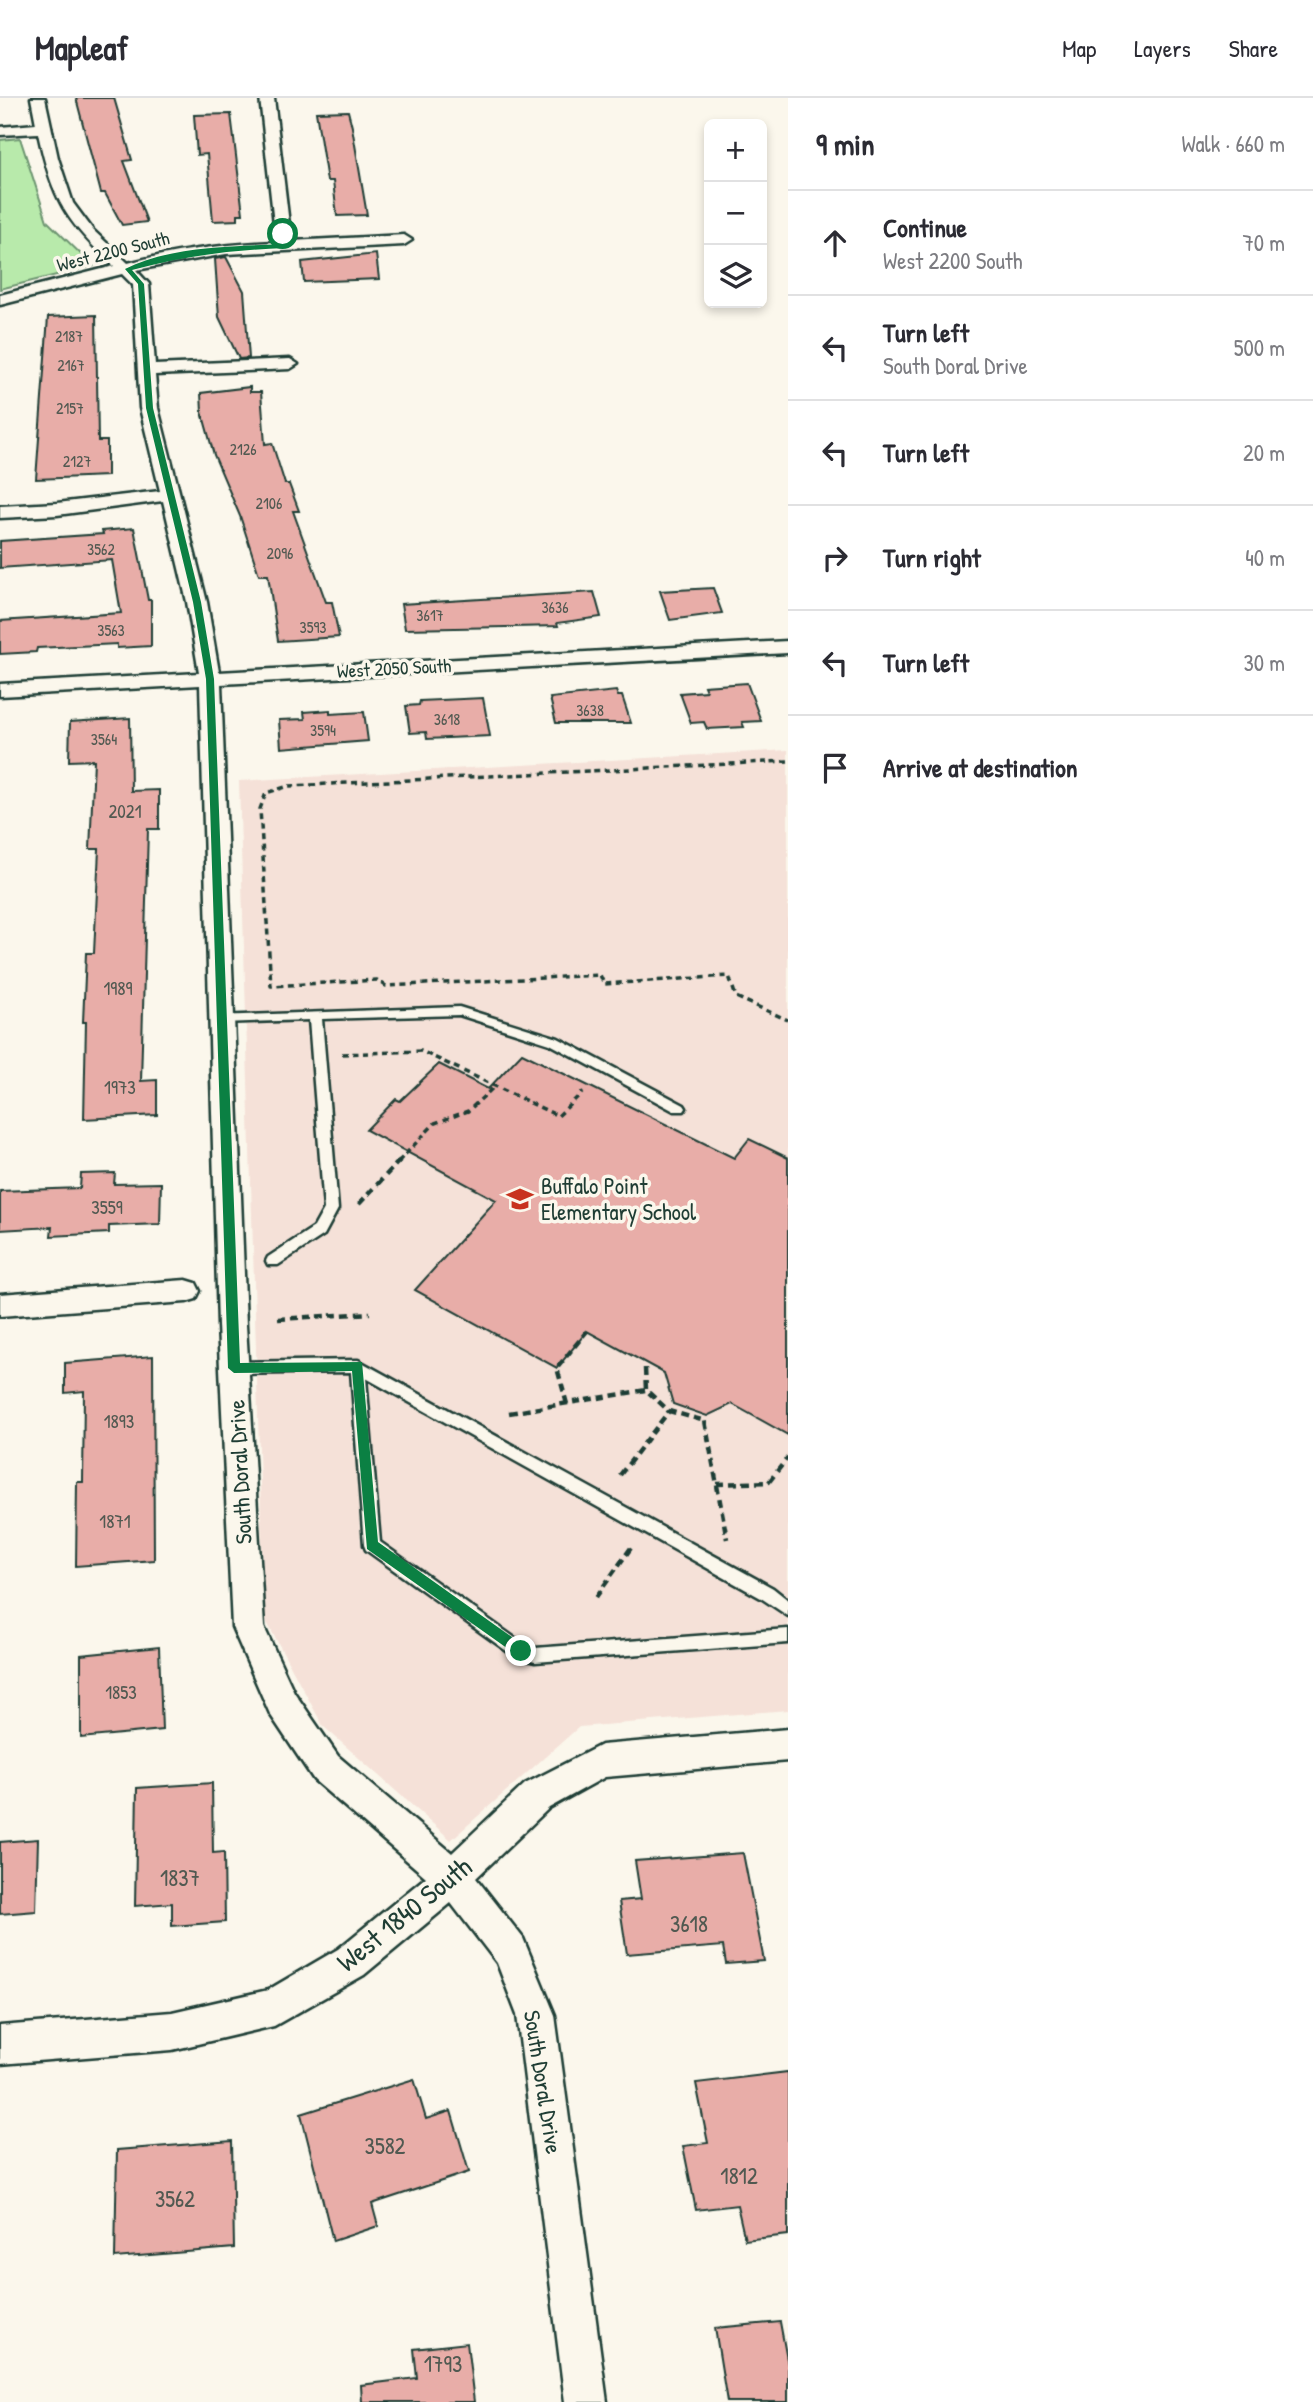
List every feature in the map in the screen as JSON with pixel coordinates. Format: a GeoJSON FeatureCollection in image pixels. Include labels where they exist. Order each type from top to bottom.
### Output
{"type":"FeatureCollection","features":[{"type":"Feature","properties":{"kind":"street","name":"South Doral Drive"},"geometry":{"type":"LineString","coordinates":[[38,98],[52,162],[71,212],[97,243],[128,269],[141,284],[149,408],[197,602],[210,679],[234,1368],[248,1627],[282,1703],[326,1768],[453,1877],[510,1951],[536,2015],[586,2402]]}},
{"type":"Feature","properties":{"kind":"street"},"geometry":{"type":"LineString","coordinates":[[267,98],[285,246]]}},
{"type":"Feature","properties":{"kind":"street"},"geometry":{"type":"LineString","coordinates":[[0,131],[45,128]]}},
{"type":"Feature","properties":{"kind":"street","name":"West 2200 South"},"geometry":{"type":"LineString","coordinates":[[0,300],[170,257],[226,249],[404,240]]}},
{"type":"Feature","properties":{"kind":"street"},"geometry":{"type":"LineString","coordinates":[[146,370],[290,364]]}},
{"type":"Feature","properties":{"kind":"street"},"geometry":{"type":"LineString","coordinates":[[0,512],[57,509],[169,495]]}},
{"type":"Feature","properties":{"kind":"street","name":"West 2050 South"},"geometry":{"type":"LineString","coordinates":[[0,690],[788,647]]}},
{"type":"Feature","properties":{"kind":"street"},"geometry":{"type":"LineString","coordinates":[[0,1305],[186,1291]]}},
{"type":"Feature","properties":{"kind":"street","name":"West 1840 South"},"geometry":{"type":"LineString","coordinates":[[0,2045],[172,2031],[274,2007],[351,1962],[414,1913],[537,1797],[601,1761],[788,1745]]}},
{"type":"Feature","properties":{"kind":"lane"},"geometry":{"type":"LineString","coordinates":[[220,1018],[459,1011],[554,1041],[679,1108]]}},
{"type":"Feature","properties":{"kind":"lane"},"geometry":{"type":"LineString","coordinates":[[273,1261],[319,1231],[331,1209],[315,1015]]}},
{"type":"Feature","properties":{"kind":"lane"},"geometry":{"type":"LineString","coordinates":[[358,1366],[372,1545],[521,1651],[535,1655],[788,1636]]}},
{"type":"Feature","properties":{"kind":"lane"},"geometry":{"type":"LineString","coordinates":[[234,1368],[358,1366],[767,1593],[788,1609]]}},
{"type":"Feature","properties":{"kind":"path"},"geometry":{"type":"LineString","coordinates":[[788,761],[289,786],[266,793],[260,809],[271,986],[377,980],[386,986],[600,975],[604,984],[729,976],[736,997],[788,1020]]}},
{"type":"Feature","properties":{"kind":"path"},"geometry":{"type":"LineString","coordinates":[[342,1054],[421,1051],[558,1116],[583,1091]]}},
{"type":"Feature","properties":{"kind":"path"},"geometry":{"type":"LineString","coordinates":[[359,1204],[435,1123],[468,1111],[495,1086]]}},
{"type":"Feature","properties":{"kind":"path"},"geometry":{"type":"LineString","coordinates":[[278,1319],[370,1313]]}},
{"type":"Feature","properties":{"kind":"path"},"geometry":{"type":"LineString","coordinates":[[568,1404],[557,1368],[587,1331]]}},
{"type":"Feature","properties":{"kind":"path"},"geometry":{"type":"LineString","coordinates":[[645,1368],[646,1390],[669,1411],[705,1421],[727,1539]]}},
{"type":"Feature","properties":{"kind":"path"},"geometry":{"type":"LineString","coordinates":[[509,1413],[646,1390]]}},
{"type":"Feature","properties":{"kind":"path"},"geometry":{"type":"LineString","coordinates":[[620,1475],[669,1411]]}},
{"type":"Feature","properties":{"kind":"path"},"geometry":{"type":"LineString","coordinates":[[717,1484],[769,1482],[788,1457]]}},
{"type":"Feature","properties":{"kind":"path"},"geometry":{"type":"LineString","coordinates":[[596,1597],[634,1545]]}},
{"type":"Feature","properties":{"kind":"shaded area","name":"Buffalo Point Elementary School"},"geometry":{"type":"Polygon","coordinates":[[[788,750],[788,1710],[579,1727],[451,1840],[323,1726],[264,1617],[239,781],[788,750]]]}},
{"type":"Feature","properties":{"kind":"green space"},"geometry":{"type":"Polygon","coordinates":[[[20,138],[47,221],[93,266],[0,289],[0,140],[20,138]]]}},
{"type":"Feature","properties":{"kind":"building"},"geometry":{"type":"Polygon","coordinates":[[[76,98],[114,98],[132,160],[124,161],[147,222],[122,225],[105,193],[101,193],[76,98]]]}},
{"type":"Feature","properties":{"kind":"building"},"geometry":{"type":"Polygon","coordinates":[[[348,111],[367,215],[337,216],[333,181],[327,181],[316,112],[348,111]]]}},
{"type":"Feature","properties":{"kind":"building"},"geometry":{"type":"Polygon","coordinates":[[[231,114],[243,214],[238,214],[238,220],[213,221],[207,154],[197,155],[194,115],[231,114]]]}},
{"type":"Feature","properties":{"kind":"building"},"geometry":{"type":"Polygon","coordinates":[[[376,254],[379,279],[304,282],[302,262],[376,254]]]}},
{"type":"Feature","properties":{"kind":"building"},"geometry":{"type":"Polygon","coordinates":[[[226,257],[244,291],[249,358],[239,359],[219,317],[215,259],[226,257]]]}},
{"type":"Feature","properties":{"kind":"building"},"geometry":{"type":"Polygon","coordinates":[[[96,315],[98,441],[107,441],[107,476],[36,479],[48,317],[96,315]]]}},
{"type":"Feature","properties":{"kind":"building"},"geometry":{"type":"Polygon","coordinates":[[[250,387],[250,392],[261,392],[265,444],[272,443],[285,484],[289,484],[299,511],[293,511],[326,602],[332,602],[339,637],[278,641],[268,575],[259,575],[240,516],[214,455],[202,412],[201,393],[250,387]]]}},
{"type":"Feature","properties":{"kind":"building"},"geometry":{"type":"Polygon","coordinates":[[[134,528],[148,600],[151,600],[151,646],[117,648],[117,644],[37,648],[36,652],[0,654],[0,621],[121,613],[112,560],[0,568],[0,541],[103,534],[102,531],[134,528]]]}},
{"type":"Feature","properties":{"kind":"building"},"geometry":{"type":"Polygon","coordinates":[[[713,588],[722,613],[670,620],[660,591],[713,588]]]}},
{"type":"Feature","properties":{"kind":"building"},"geometry":{"type":"Polygon","coordinates":[[[594,592],[601,617],[557,623],[558,626],[405,629],[401,604],[594,592]]]}},
{"type":"Feature","properties":{"kind":"building"},"geometry":{"type":"Polygon","coordinates":[[[747,683],[761,721],[742,722],[744,727],[707,729],[704,722],[691,723],[680,693],[706,691],[704,686],[747,683]]]}},
{"type":"Feature","properties":{"kind":"building"},"geometry":{"type":"Polygon","coordinates":[[[616,691],[618,696],[622,696],[631,723],[556,723],[550,698],[616,691]]]}},
{"type":"Feature","properties":{"kind":"building"},"geometry":{"type":"Polygon","coordinates":[[[483,698],[490,736],[427,739],[426,732],[410,733],[406,706],[419,705],[420,701],[483,698]]]}},
{"type":"Feature","properties":{"kind":"building"},"geometry":{"type":"Polygon","coordinates":[[[330,710],[330,714],[364,712],[368,741],[281,748],[279,720],[305,719],[304,712],[330,710]]]}},
{"type":"Feature","properties":{"kind":"building"},"geometry":{"type":"Polygon","coordinates":[[[130,718],[131,791],[159,790],[159,829],[148,829],[141,1081],[157,1080],[157,1115],[84,1119],[86,1022],[83,1022],[86,953],[94,953],[99,849],[90,849],[94,760],[69,761],[70,722],[130,718]]]}},
{"type":"Feature","properties":{"kind":"building","name":"Buffalo Point Elementary School"},"geometry":{"type":"Polygon","coordinates":[[[522,1053],[734,1158],[749,1139],[788,1158],[788,1435],[732,1404],[707,1416],[673,1404],[664,1373],[587,1331],[557,1368],[415,1290],[496,1200],[366,1130],[396,1099],[400,1101],[439,1064],[488,1089],[522,1053]]]}},
{"type":"Feature","properties":{"kind":"building"},"geometry":{"type":"Polygon","coordinates":[[[115,1173],[114,1184],[161,1183],[160,1224],[109,1226],[109,1233],[51,1236],[52,1227],[0,1230],[0,1191],[80,1188],[81,1174],[115,1173]]]}},
{"type":"Feature","properties":{"kind":"building"},"geometry":{"type":"Polygon","coordinates":[[[153,1356],[154,1560],[76,1566],[77,1482],[83,1482],[84,1391],[65,1393],[65,1363],[153,1356]]]}},
{"type":"Feature","properties":{"kind":"building"},"geometry":{"type":"Polygon","coordinates":[[[159,1647],[162,1730],[81,1738],[81,1655],[159,1647]]]}},
{"type":"Feature","properties":{"kind":"building"},"geometry":{"type":"Polygon","coordinates":[[[212,1783],[213,1853],[224,1852],[225,1922],[172,1926],[172,1903],[135,1906],[137,1788],[212,1783]]]}},
{"type":"Feature","properties":{"kind":"building"},"geometry":{"type":"Polygon","coordinates":[[[38,1839],[36,1911],[0,1914],[0,1842],[38,1839]]]}},
{"type":"Feature","properties":{"kind":"building"},"geometry":{"type":"Polygon","coordinates":[[[743,1853],[764,1961],[726,1964],[723,1946],[627,1954],[619,1901],[641,1899],[635,1861],[743,1853]]]}},
{"type":"Feature","properties":{"kind":"building"},"geometry":{"type":"Polygon","coordinates":[[[788,2072],[788,2235],[745,2240],[737,2205],[696,2210],[683,2146],[708,2143],[696,2083],[788,2072]]]}},
{"type":"Feature","properties":{"kind":"building"},"geometry":{"type":"Polygon","coordinates":[[[414,2079],[426,2119],[451,2111],[469,2172],[372,2204],[378,2226],[333,2241],[301,2114],[414,2079]]]}},
{"type":"Feature","properties":{"kind":"building"},"geometry":{"type":"Polygon","coordinates":[[[232,2141],[234,2248],[115,2258],[117,2150],[232,2141]]]}},
{"type":"Feature","properties":{"kind":"building"},"geometry":{"type":"Polygon","coordinates":[[[780,2322],[788,2365],[788,2402],[727,2402],[715,2328],[780,2322]]]}},
{"type":"Feature","properties":{"kind":"building"},"geometry":{"type":"Polygon","coordinates":[[[467,2343],[474,2402],[362,2402],[361,2385],[417,2378],[414,2349],[467,2343]]]}},
{"type":"Feature","properties":{"kind":"place","name":"Buffalo Point Elementary School"},"geometry":{"type":"Point","coordinates":[520,1199]}},
{"type":"Feature","properties":{"kind":"route"},"geometry":{"type":"LineString","coordinates":[[283,234],[285,246],[226,249],[170,257],[128,269],[141,284],[149,408],[176,526],[197,602],[210,679],[234,1368],[348,1364],[358,1366],[372,1545],[521,1651]]}}]}
